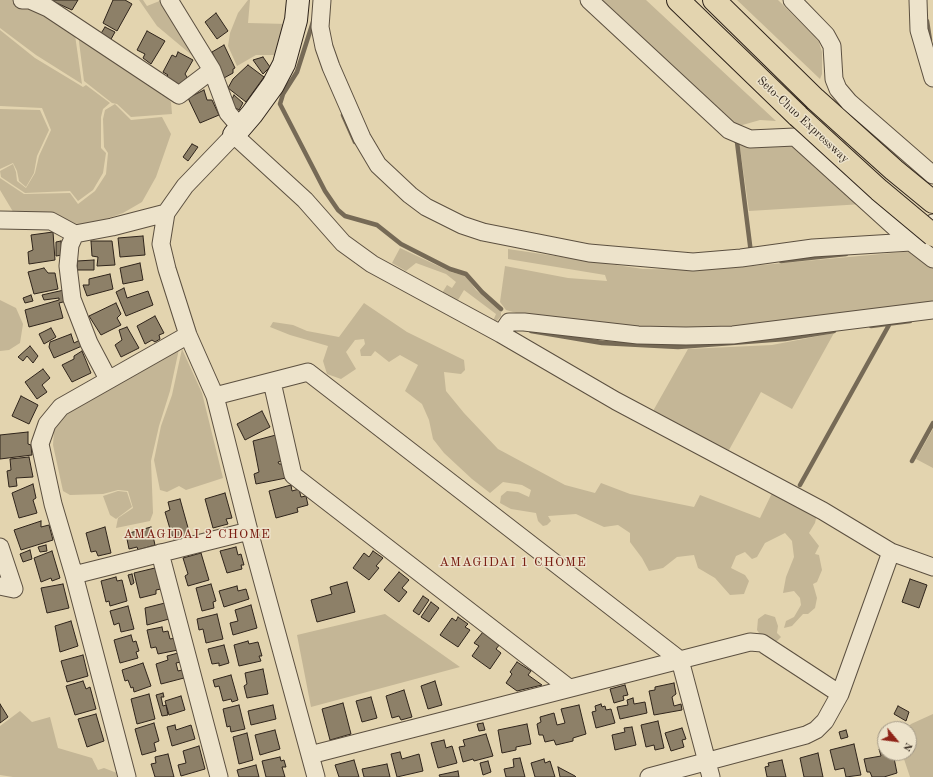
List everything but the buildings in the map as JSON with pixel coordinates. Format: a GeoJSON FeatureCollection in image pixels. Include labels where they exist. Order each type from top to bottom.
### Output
{"type":"FeatureCollection","features":[{"type":"Feature","properties":{"kind":"highway"},"geometry":{"type":"LineString","coordinates":[[664,0],[673,8],[710,31]]}},
{"type":"Feature","properties":{"kind":"highway","name":"Seto-Chuo Expressway"},"geometry":{"type":"LineString","coordinates":[[678,0],[798,116],[879,190],[918,242]]}},
{"type":"Feature","properties":{"kind":"highway","name":"Seto-Chuo Expressway"},"geometry":{"type":"LineString","coordinates":[[714,0],[815,99],[894,170],[933,202]]}},
{"type":"Feature","properties":{"kind":"street"},"geometry":{"type":"LineString","coordinates":[[22,0],[30,0],[48,8],[179,95],[212,70]]}},
{"type":"Feature","properties":{"kind":"street"},"geometry":{"type":"LineString","coordinates":[[168,0],[212,70],[228,113],[237,131],[305,200],[343,243],[372,264],[501,334],[616,402],[823,511],[892,552],[933,567]]}},
{"type":"Feature","properties":{"kind":"street"},"geometry":{"type":"LineString","coordinates":[[298,0],[296,20],[284,64],[273,85],[237,131],[185,186],[166,213],[161,244],[167,269],[188,335],[215,396],[249,531],[316,777]]}},
{"type":"Feature","properties":{"kind":"street"},"geometry":{"type":"LineString","coordinates":[[322,0],[320,27],[324,47],[346,103],[362,138],[378,165],[410,195],[426,207],[443,217],[483,232],[589,252],[693,262],[751,257],[813,248],[918,242],[933,223]]}},
{"type":"Feature","properties":{"kind":"street"},"geometry":{"type":"LineString","coordinates":[[589,0],[729,130],[750,139],[795,137],[918,242],[933,259]]}},
{"type":"Feature","properties":{"kind":"street"},"geometry":{"type":"LineString","coordinates":[[792,0],[826,35],[832,46],[834,79],[838,89],[849,102],[933,175]]}},
{"type":"Feature","properties":{"kind":"street"},"geometry":{"type":"LineString","coordinates":[[918,0],[919,30],[933,78]]}},
{"type":"Feature","properties":{"kind":"street"},"geometry":{"type":"LineString","coordinates":[[0,220],[51,222],[75,234],[112,227],[166,213]]}},
{"type":"Feature","properties":{"kind":"street"},"geometry":{"type":"LineString","coordinates":[[75,234],[70,245],[68,266],[72,299],[89,343],[108,379]]}},
{"type":"Feature","properties":{"kind":"street"},"geometry":{"type":"LineString","coordinates":[[501,334],[509,322],[524,322],[638,335],[733,335],[933,310]]}},
{"type":"Feature","properties":{"kind":"street"},"geometry":{"type":"LineString","coordinates":[[127,777],[74,575],[53,504],[40,444],[47,424],[61,407],[188,335]]}},
{"type":"Feature","properties":{"kind":"street"},"geometry":{"type":"LineString","coordinates":[[215,396],[308,372],[680,660],[709,769]]}},
{"type":"Feature","properties":{"kind":"street"},"geometry":{"type":"LineString","coordinates":[[272,382],[293,475],[569,688]]}},
{"type":"Feature","properties":{"kind":"street"},"geometry":{"type":"LineString","coordinates":[[74,575],[249,531]]}},
{"type":"Feature","properties":{"kind":"street"},"geometry":{"type":"LineString","coordinates":[[0,547],[14,589],[0,586]]}},
{"type":"Feature","properties":{"kind":"street"},"geometry":{"type":"LineString","coordinates":[[649,777],[709,769],[806,735],[816,730],[825,721],[840,694],[892,552]]}},
{"type":"Feature","properties":{"kind":"street"},"geometry":{"type":"LineString","coordinates":[[160,553],[219,777]]}},
{"type":"Feature","properties":{"kind":"street"},"geometry":{"type":"LineString","coordinates":[[310,755],[755,642],[762,643],[840,694]]}},
{"type":"Feature","properties":{"kind":"shaded area"},"geometry":{"type":"Polygon","coordinates":[[[0,0],[30,0],[75,35],[82,84],[36,55],[0,28],[0,0]]]}},
{"type":"Feature","properties":{"kind":"shaded area"},"geometry":{"type":"Polygon","coordinates":[[[139,0],[143,0],[147,6],[162,0],[202,69],[194,57],[157,26],[139,0]]]}},
{"type":"Feature","properties":{"kind":"shaded area"},"geometry":{"type":"Polygon","coordinates":[[[248,0],[250,0],[248,23],[287,24],[276,55],[256,55],[237,66],[228,46],[230,33],[238,13],[248,0]]]}},
{"type":"Feature","properties":{"kind":"shaded area"},"geometry":{"type":"Polygon","coordinates":[[[601,0],[646,0],[776,121],[760,120],[739,126],[733,125],[601,0]]]}},
{"type":"Feature","properties":{"kind":"shaded area"},"geometry":{"type":"Polygon","coordinates":[[[737,0],[778,0],[818,39],[822,52],[822,74],[820,79],[737,0]]]}},
{"type":"Feature","properties":{"kind":"shaded area"},"geometry":{"type":"Polygon","coordinates":[[[0,30],[35,58],[83,87],[86,85],[110,103],[103,109],[101,117],[101,148],[106,153],[103,173],[93,190],[78,201],[70,191],[25,193],[1,177],[0,171],[13,164],[17,181],[26,188],[35,173],[39,156],[51,130],[42,108],[0,106],[0,30]]]}},
{"type":"Feature","properties":{"kind":"shaded area"},"geometry":{"type":"Polygon","coordinates":[[[78,34],[160,90],[171,102],[172,114],[131,117],[117,104],[112,103],[84,81],[78,34]]]}},
{"type":"Feature","properties":{"kind":"shaded area"},"geometry":{"type":"Polygon","coordinates":[[[115,104],[131,120],[162,117],[171,134],[156,177],[142,202],[123,213],[86,226],[72,226],[15,215],[0,190],[0,178],[24,194],[70,193],[78,204],[95,191],[106,174],[108,153],[104,147],[103,119],[105,110],[115,104]]]}},
{"type":"Feature","properties":{"kind":"shaded area"},"geometry":{"type":"Polygon","coordinates":[[[0,109],[40,110],[49,130],[37,156],[34,173],[26,187],[19,181],[17,171],[13,163],[0,169],[0,109]]]}},
{"type":"Feature","properties":{"kind":"shaded area"},"geometry":{"type":"Polygon","coordinates":[[[739,141],[789,142],[863,204],[749,211],[739,141]]]}},
{"type":"Feature","properties":{"kind":"shaded area"},"geometry":{"type":"Polygon","coordinates":[[[400,248],[451,272],[466,276],[476,290],[501,312],[501,316],[496,322],[493,321],[496,314],[464,290],[458,300],[448,297],[442,293],[447,285],[452,288],[456,282],[446,274],[416,263],[406,271],[392,263],[400,248]]]}},
{"type":"Feature","properties":{"kind":"shaded area"},"geometry":{"type":"Polygon","coordinates":[[[508,249],[643,269],[708,270],[914,251],[933,267],[933,303],[747,330],[673,332],[520,314],[506,310],[500,302],[505,266],[568,278],[607,281],[605,275],[508,259],[508,249]]]}},
{"type":"Feature","properties":{"kind":"shaded area"},"geometry":{"type":"Polygon","coordinates":[[[0,300],[16,308],[23,324],[20,343],[9,350],[0,351],[0,300]]]}},
{"type":"Feature","properties":{"kind":"shaded area"},"geometry":{"type":"Polygon","coordinates":[[[364,303],[407,332],[464,360],[465,370],[461,374],[444,372],[446,391],[464,413],[498,449],[565,485],[595,493],[601,483],[630,494],[694,507],[700,495],[760,518],[773,491],[817,514],[815,523],[809,533],[819,546],[815,554],[819,555],[822,570],[817,582],[813,584],[817,598],[815,608],[808,614],[803,614],[792,626],[784,628],[786,621],[794,617],[801,605],[800,598],[794,591],[783,593],[786,577],[794,557],[792,541],[785,533],[765,543],[757,557],[752,559],[745,552],[736,556],[731,568],[745,575],[749,581],[744,594],[730,595],[715,578],[698,568],[694,555],[677,557],[663,568],[649,571],[642,558],[630,542],[630,533],[618,525],[604,527],[576,514],[548,516],[551,521],[547,525],[543,526],[538,521],[536,513],[511,509],[500,503],[501,496],[507,491],[518,492],[529,497],[531,490],[522,485],[503,482],[490,493],[472,479],[444,453],[433,439],[429,420],[422,404],[405,391],[418,365],[400,355],[389,362],[375,351],[371,356],[361,356],[360,350],[365,344],[364,339],[355,340],[346,352],[356,369],[341,379],[327,374],[323,361],[328,346],[290,335],[270,327],[273,322],[293,325],[307,331],[339,337],[364,303]]]}},
{"type":"Feature","properties":{"kind":"shaded area"},"geometry":{"type":"Polygon","coordinates":[[[834,333],[792,409],[761,392],[729,450],[718,448],[656,415],[658,413],[653,411],[688,349],[772,345],[834,333]]]}},
{"type":"Feature","properties":{"kind":"shaded area"},"geometry":{"type":"Polygon","coordinates":[[[179,349],[170,391],[159,426],[151,461],[153,513],[150,521],[116,528],[118,518],[133,508],[128,491],[118,490],[103,494],[70,495],[63,491],[53,445],[54,431],[59,421],[65,414],[179,349]]]}},
{"type":"Feature","properties":{"kind":"shaded area"},"geometry":{"type":"Polygon","coordinates":[[[182,349],[202,393],[223,478],[186,490],[179,486],[167,492],[160,490],[154,460],[161,426],[172,395],[182,349]]]}},
{"type":"Feature","properties":{"kind":"shaded area"},"geometry":{"type":"Polygon","coordinates":[[[933,429],[933,468],[916,459],[933,429]]]}},
{"type":"Feature","properties":{"kind":"shaded area"},"geometry":{"type":"Polygon","coordinates":[[[118,491],[127,492],[132,507],[116,519],[110,515],[103,496],[118,491]]]}},
{"type":"Feature","properties":{"kind":"shaded area"},"geometry":{"type":"Polygon","coordinates":[[[385,614],[460,667],[311,707],[297,635],[385,614]]]}},
{"type":"Feature","properties":{"kind":"shaded area"},"geometry":{"type":"Polygon","coordinates":[[[765,614],[775,617],[778,626],[777,633],[781,637],[777,641],[770,643],[763,639],[757,630],[758,619],[765,614]]]}},
{"type":"Feature","properties":{"kind":"shaded area"},"geometry":{"type":"Polygon","coordinates":[[[20,711],[32,722],[50,717],[58,748],[92,758],[98,770],[104,768],[117,773],[117,777],[13,777],[0,775],[0,726],[20,711]]]}},
{"type":"Feature","properties":{"kind":"shaded area"},"geometry":{"type":"Polygon","coordinates":[[[933,714],[933,777],[910,777],[905,761],[917,761],[917,721],[933,714]]]}},
{"type":"Feature","properties":{"kind":"waterway"},"geometry":{"type":"LineString","coordinates":[[927,21],[930,40]]}},
{"type":"Feature","properties":{"kind":"waterway"},"geometry":{"type":"LineString","coordinates":[[313,22],[297,72],[283,94],[280,104],[325,191],[338,210],[345,216],[377,225],[401,244],[450,269],[466,274],[482,292],[501,309]]}},
{"type":"Feature","properties":{"kind":"waterway"},"geometry":{"type":"LineString","coordinates":[[343,115],[355,142]]}},
{"type":"Feature","properties":{"kind":"waterway"},"geometry":{"type":"LineString","coordinates":[[734,139],[737,142],[751,253]]}},
{"type":"Feature","properties":{"kind":"waterway"},"geometry":{"type":"LineString","coordinates":[[781,261],[846,254]]}},
{"type":"Feature","properties":{"kind":"waterway"},"geometry":{"type":"LineString","coordinates":[[871,326],[910,321]]}},
{"type":"Feature","properties":{"kind":"waterway"},"geometry":{"type":"LineString","coordinates":[[800,485],[889,325]]}},
{"type":"Feature","properties":{"kind":"waterway"},"geometry":{"type":"LineString","coordinates":[[531,331],[602,343],[678,347],[785,339],[834,331]]}},
{"type":"Feature","properties":{"kind":"waterway"},"geometry":{"type":"LineString","coordinates":[[912,461],[933,423]]}},
{"type":"Feature","properties":{"kind":"district","name":"AMAGIDAI 2 CHOME"},"geometry":{"type":"Point","coordinates":[197,535]}},
{"type":"Feature","properties":{"kind":"district","name":"AMAGIDAI 1 CHOME"},"geometry":{"type":"Point","coordinates":[513,563]}}]}
